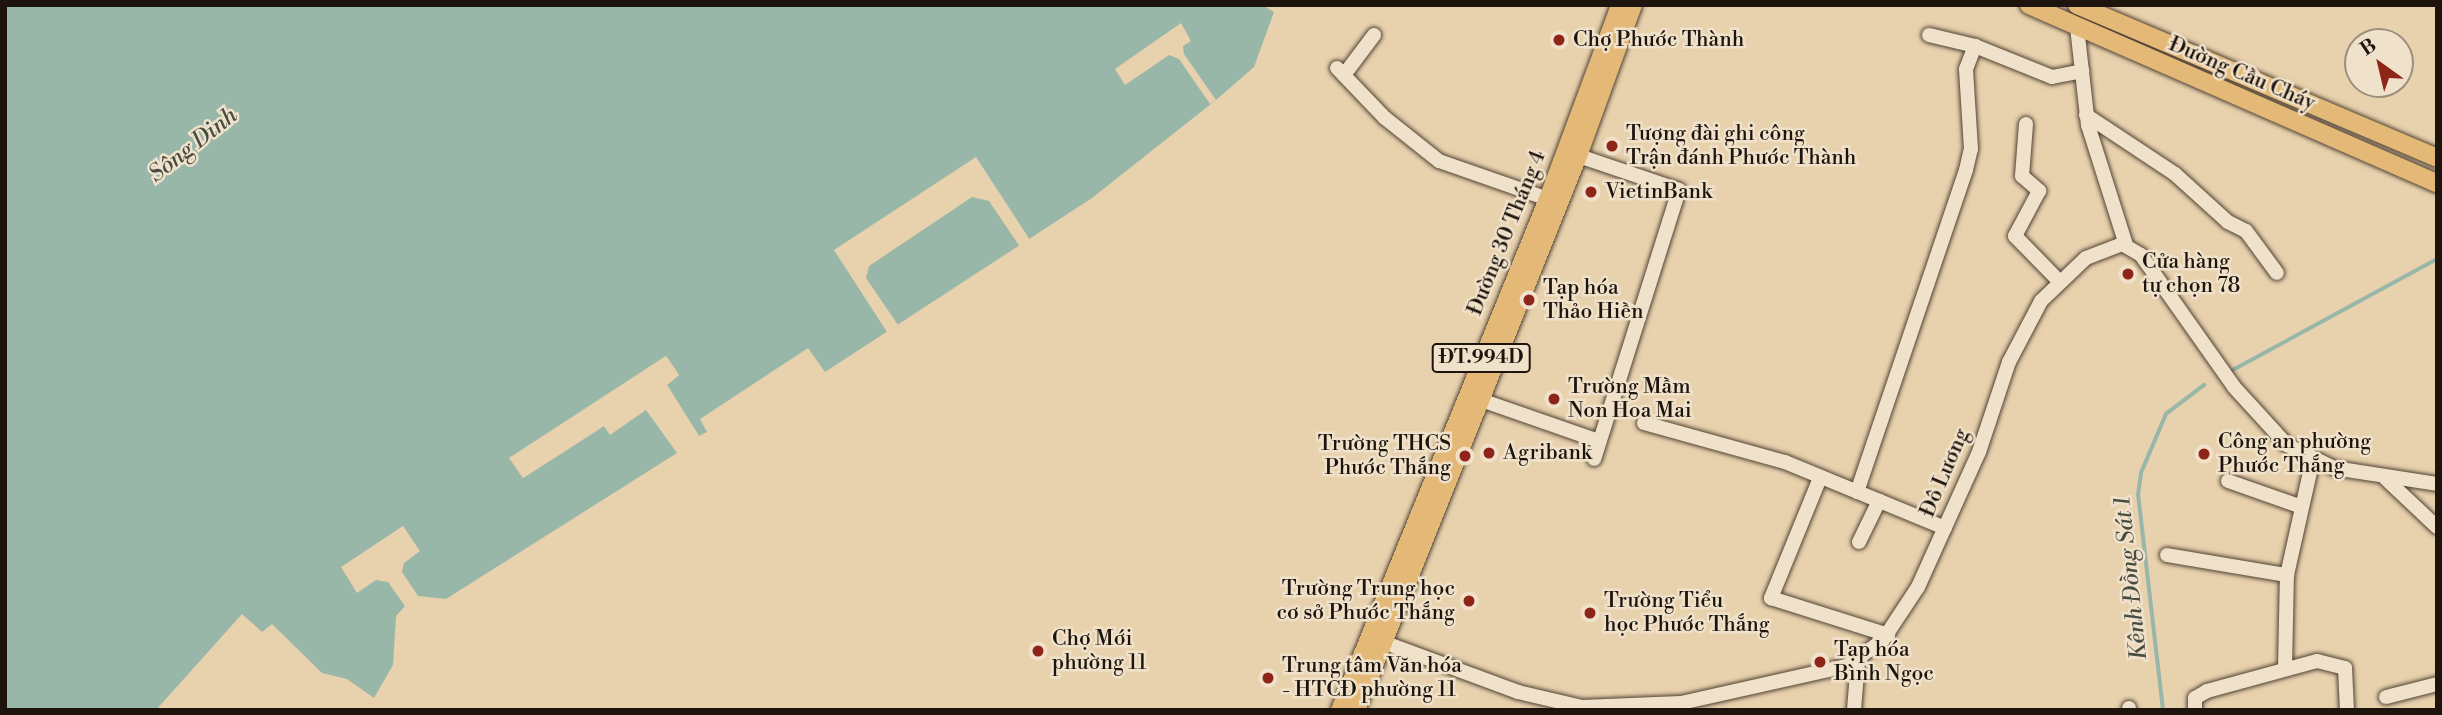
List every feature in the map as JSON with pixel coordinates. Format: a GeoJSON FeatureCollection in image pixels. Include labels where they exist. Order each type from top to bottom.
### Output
{"type":"FeatureCollection","features":[{"type":"Feature","properties":{"kind":"main road","name":"Đường 30 Tháng 4"},"geometry":{"type":"LineString","coordinates":[[1356,710],[1377,640],[1572,154],[1603,67],[1620,5]]}},
{"type":"Feature","properties":{"kind":"main road","name":"Đường 30 Tháng 4"},"geometry":{"type":"LineString","coordinates":[[1603,67],[1633,5]]}},
{"type":"Feature","properties":{"kind":"main road","name":"Đường Cầu Cháy"},"geometry":{"type":"LineString","coordinates":[[2029,5],[2437,183]]}},
{"type":"Feature","properties":{"kind":"main road","name":"Đường Cầu Cháy"},"geometry":{"type":"LineString","coordinates":[[2077,5],[2437,158]]}},
{"type":"Feature","properties":{"kind":"main road"},"geometry":{"type":"LineString","coordinates":[[2174,69],[2182,50]]}},
{"type":"Feature","properties":{"kind":"main road","name":"Đường 30 Tháng 4"},"geometry":{"type":"LineString","coordinates":[[1340,710],[1377,640],[1480,400],[1488,361]]}},
{"type":"Feature","properties":{"kind":"street"},"geometry":{"type":"LineString","coordinates":[[2077,27],[2087,115],[2126,245],[2141,255],[2256,415],[2287,445],[2313,459],[2386,479],[2437,484]]}},
{"type":"Feature","properties":{"kind":"street"},"geometry":{"type":"LineString","coordinates":[[1374,35],[1340,72],[1385,118],[1439,161],[1554,200]]}},
{"type":"Feature","properties":{"kind":"street"},"geometry":{"type":"LineString","coordinates":[[1929,35],[1975,46],[2052,77],[2082,71]]}},
{"type":"Feature","properties":{"kind":"street"},"geometry":{"type":"LineString","coordinates":[[1857,492],[1966,170],[1971,149],[1966,68],[1975,46]]}},
{"type":"Feature","properties":{"kind":"street"},"geometry":{"type":"LineString","coordinates":[[2087,115],[2175,174],[2228,222],[2246,231],[2277,273]]}},
{"type":"Feature","properties":{"kind":"street"},"geometry":{"type":"LineString","coordinates":[[2026,124],[2022,176],[2039,191],[2015,236],[2058,280]]}},
{"type":"Feature","properties":{"kind":"street"},"geometry":{"type":"LineString","coordinates":[[1572,154],[1679,190],[1594,459]]}},
{"type":"Feature","properties":{"kind":"street","name":"Đô Lương"},"geometry":{"type":"LineString","coordinates":[[1377,640],[1518,692],[1582,707],[1681,704],[1817,675],[1858,660],[1888,635],[1918,587],[1979,452],[2009,362],[2029,319],[2058,280],[2105,247],[2126,245]]}},
{"type":"Feature","properties":{"kind":"street"},"geometry":{"type":"LineString","coordinates":[[1480,400],[1599,441]]}},
{"type":"Feature","properties":{"kind":"street"},"geometry":{"type":"LineString","coordinates":[[1644,423],[1785,463],[1945,528]]}},
{"type":"Feature","properties":{"kind":"street"},"geometry":{"type":"LineString","coordinates":[[2285,668],[2287,575],[2299,506],[2313,459]]}},
{"type":"Feature","properties":{"kind":"street"},"geometry":{"type":"LineString","coordinates":[[1820,478],[1771,598],[1888,635]]}},
{"type":"Feature","properties":{"kind":"street"},"geometry":{"type":"LineString","coordinates":[[2386,479],[2437,527]]}},
{"type":"Feature","properties":{"kind":"street"},"geometry":{"type":"LineString","coordinates":[[2228,481],[2299,506]]}},
{"type":"Feature","properties":{"kind":"street"},"geometry":{"type":"LineString","coordinates":[[1859,542],[1879,500]]}},
{"type":"Feature","properties":{"kind":"street"},"geometry":{"type":"LineString","coordinates":[[2167,555],[2287,575]]}},
{"type":"Feature","properties":{"kind":"street"},"geometry":{"type":"LineString","coordinates":[[1858,660],[1854,705],[1869,710]]}},
{"type":"Feature","properties":{"kind":"street"},"geometry":{"type":"LineString","coordinates":[[2195,708],[2198,694],[2317,661],[2343,665],[2347,710]]}},
{"type":"Feature","properties":{"kind":"street"},"geometry":{"type":"LineString","coordinates":[[2386,697],[2437,684]]}},
{"type":"Feature","properties":{"kind":"water","name":"Sông Dinh"},"geometry":{"type":"Polygon","coordinates":[[[5,5],[1262,5],[1274,12],[1254,67],[1216,100],[1092,198],[825,372],[808,348],[700,419],[707,432],[699,436],[667,385],[679,375],[666,356],[510,458],[523,478],[604,426],[610,435],[646,410],[677,453],[446,599],[418,596],[402,572],[404,563],[420,551],[403,526],[341,567],[357,593],[376,580],[388,582],[405,606],[396,616],[393,665],[374,698],[347,679],[322,673],[272,624],[262,632],[242,614],[156,710],[5,710],[5,5]]]}},
{"type":"Feature","properties":{"kind":"pier"},"geometry":{"type":"Polygon","coordinates":[[[1181,23],[1191,41],[1183,46],[1184,54],[1216,100],[1210,104],[1179,59],[1169,55],[1125,85],[1115,69],[1181,23]]]}},
{"type":"Feature","properties":{"kind":"pier"},"geometry":{"type":"Polygon","coordinates":[[[976,157],[1030,240],[1020,247],[989,201],[972,197],[869,266],[866,278],[898,325],[887,332],[834,250],[976,157]]]}},
{"type":"Feature","properties":{"kind":"pier"},"geometry":{"type":"Polygon","coordinates":[[[666,356],[679,375],[667,385],[699,436],[664,386],[674,374],[665,361],[514,459],[524,473],[607,424],[523,478],[509,458],[666,356]]]}},
{"type":"Feature","properties":{"kind":"waterway","name":"Kênh Đồng Sát 1"},"geometry":{"type":"LineString","coordinates":[[2231,371],[2437,259]]}},
{"type":"Feature","properties":{"kind":"waterway","name":"Kênh Đồng Sát 1"},"geometry":{"type":"LineString","coordinates":[[2163,710],[2138,495],[2141,473],[2166,414],[2204,385]]}},
{"type":"Feature","properties":{"kind":"place","name":"Chợ Phước Thành"},"geometry":{"type":"Point","coordinates":[1559,40]}},
{"type":"Feature","properties":{"kind":"place","name":"Tượng đài ghi công Trận đánh Phước Thành"},"geometry":{"type":"Point","coordinates":[1612,146]}},
{"type":"Feature","properties":{"kind":"place","name":"VietinBank"},"geometry":{"type":"Point","coordinates":[1591,192]}},
{"type":"Feature","properties":{"kind":"place","name":"Cửa hàng tự chọn 78"},"geometry":{"type":"Point","coordinates":[2128,274]}},
{"type":"Feature","properties":{"kind":"place","name":"Tạp hóa Thảo Hiền"},"geometry":{"type":"Point","coordinates":[1529,300]}},
{"type":"Feature","properties":{"kind":"place","name":"Trường Mầm Non Hoa Mai"},"geometry":{"type":"Point","coordinates":[1554,399]}},
{"type":"Feature","properties":{"kind":"place","name":"Agribank"},"geometry":{"type":"Point","coordinates":[1489,453]}},
{"type":"Feature","properties":{"kind":"place","name":"Công an phường Phước Thắng"},"geometry":{"type":"Point","coordinates":[2204,454]}},
{"type":"Feature","properties":{"kind":"place","name":"Trường THCS Phước Thắng"},"geometry":{"type":"Point","coordinates":[1465,456]}},
{"type":"Feature","properties":{"kind":"place","name":"Trường Trung học cơ sở Phước Thắng"},"geometry":{"type":"Point","coordinates":[1469,601]}},
{"type":"Feature","properties":{"kind":"place","name":"Trường Tiểu học Phước Thắng"},"geometry":{"type":"Point","coordinates":[1590,613]}},
{"type":"Feature","properties":{"kind":"place","name":"Chợ Mới phường 11"},"geometry":{"type":"Point","coordinates":[1038,651]}},
{"type":"Feature","properties":{"kind":"place","name":"Tạp hóa Bình Ngọc"},"geometry":{"type":"Point","coordinates":[1820,662]}},
{"type":"Feature","properties":{"kind":"place","name":"Trung tâm Văn hóa - HTCĐ phường 11"},"geometry":{"type":"Point","coordinates":[1268,678]}}]}
